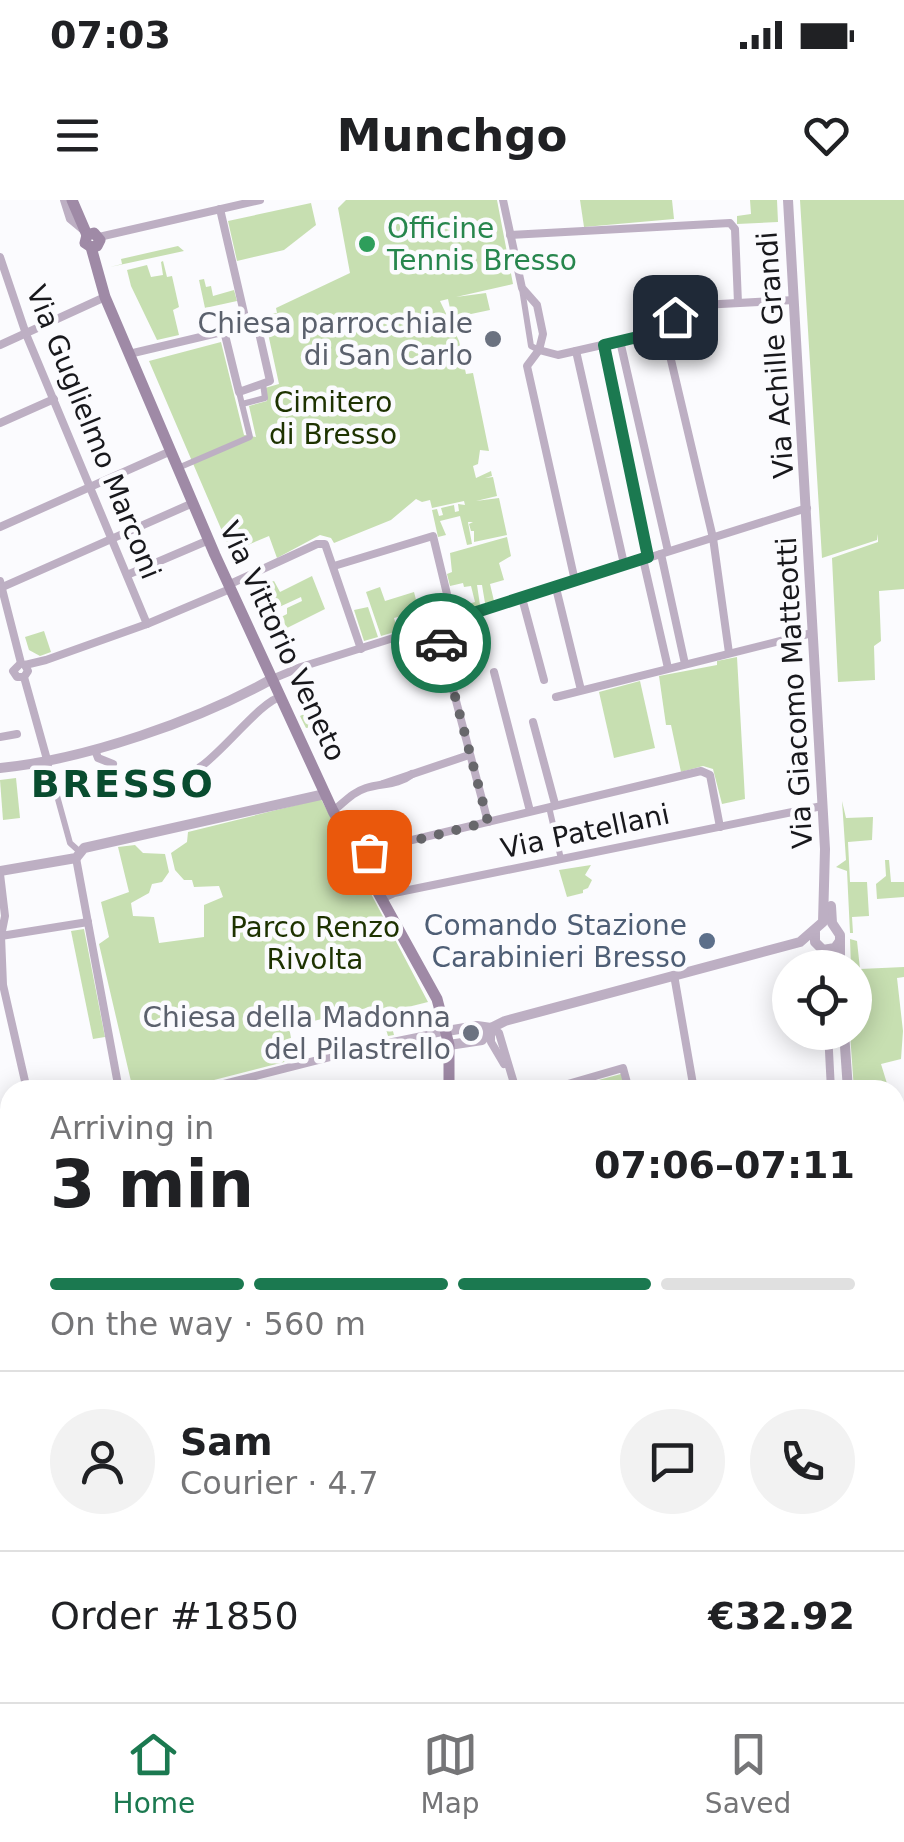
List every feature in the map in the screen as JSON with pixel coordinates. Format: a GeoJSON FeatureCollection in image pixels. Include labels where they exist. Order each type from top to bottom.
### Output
{"type":"FeatureCollection","features":[{"type":"Feature","properties":{"kind":"main road","name":"Via Vittorio Veneto"},"geometry":{"type":"LineString","coordinates":[[72,200],[90,238],[106,297],[129,354],[272,679],[276,698],[357,858],[433,992],[447,1031],[449,1080]]}},
{"type":"Feature","properties":{"kind":"street"},"geometry":{"type":"LineString","coordinates":[[64,200],[70,219],[90,238],[260,200]]}},
{"type":"Feature","properties":{"kind":"street"},"geometry":{"type":"LineString","coordinates":[[503,200],[531,346],[550,356],[646,335],[687,310],[738,302],[794,300]]}},
{"type":"Feature","properties":{"kind":"street","name":"Via Achille Grandi"},"geometry":{"type":"LineString","coordinates":[[788,200],[807,508]]}},
{"type":"Feature","properties":{"kind":"street"},"geometry":{"type":"LineString","coordinates":[[220,209],[270,381],[239,392]]}},
{"type":"Feature","properties":{"kind":"street"},"geometry":{"type":"LineString","coordinates":[[510,235],[730,223],[735,229],[738,302]]}},
{"type":"Feature","properties":{"kind":"street","name":"Via Guglielmo Marconi"},"geometry":{"type":"LineString","coordinates":[[0,257],[26,334],[147,624]]}},
{"type":"Feature","properties":{"kind":"street"},"geometry":{"type":"LineString","coordinates":[[522,288],[537,305],[543,334],[539,350],[527,366],[575,580]]}},
{"type":"Feature","properties":{"kind":"street"},"geometry":{"type":"LineString","coordinates":[[0,346],[106,297]]}},
{"type":"Feature","properties":{"kind":"street"},"geometry":{"type":"LineString","coordinates":[[129,354],[252,325]]}},
{"type":"Feature","properties":{"kind":"street"},"geometry":{"type":"LineString","coordinates":[[664,326],[714,538],[729,653]]}},
{"type":"Feature","properties":{"kind":"street"},"geometry":{"type":"LineString","coordinates":[[178,468],[250,437],[224,332]]}},
{"type":"Feature","properties":{"kind":"street"},"geometry":{"type":"LineString","coordinates":[[620,341],[685,664]]}},
{"type":"Feature","properties":{"kind":"street"},"geometry":{"type":"LineString","coordinates":[[604,345],[668,668]]}},
{"type":"Feature","properties":{"kind":"street"},"geometry":{"type":"LineString","coordinates":[[576,352],[624,564]]}},
{"type":"Feature","properties":{"kind":"street"},"geometry":{"type":"LineString","coordinates":[[242,404],[265,398],[262,384]]}},
{"type":"Feature","properties":{"kind":"street"},"geometry":{"type":"LineString","coordinates":[[0,424],[54,399]]}},
{"type":"Feature","properties":{"kind":"street"},"geometry":{"type":"LineString","coordinates":[[0,527],[171,451]]}},
{"type":"Feature","properties":{"kind":"street"},"geometry":{"type":"LineString","coordinates":[[117,1080],[78,855],[70,843],[24,677],[28,671],[0,585],[193,503]]}},
{"type":"Feature","properties":{"kind":"street"},"geometry":{"type":"LineString","coordinates":[[0,768],[48,763],[95,750],[360,648],[807,508]]}},
{"type":"Feature","properties":{"kind":"street","name":"Via Giacomo Matteotti"},"geometry":{"type":"LineString","coordinates":[[807,508],[825,876],[824,917],[817,930]]}},
{"type":"Feature","properties":{"kind":"street"},"geometry":{"type":"LineString","coordinates":[[334,566],[433,536],[453,620]]}},
{"type":"Feature","properties":{"kind":"street"},"geometry":{"type":"LineString","coordinates":[[127,575],[208,540]]}},
{"type":"Feature","properties":{"kind":"street"},"geometry":{"type":"LineString","coordinates":[[24,677],[9,672],[147,624],[322,543],[328,547],[360,648]]}},
{"type":"Feature","properties":{"kind":"street"},"geometry":{"type":"LineString","coordinates":[[556,588],[581,690]]}},
{"type":"Feature","properties":{"kind":"street"},"geometry":{"type":"LineString","coordinates":[[522,598],[544,680]]}},
{"type":"Feature","properties":{"kind":"street"},"geometry":{"type":"LineString","coordinates":[[436,625],[488,822]]}},
{"type":"Feature","properties":{"kind":"street"},"geometry":{"type":"LineString","coordinates":[[556,696],[812,633]]}},
{"type":"Feature","properties":{"kind":"street"},"geometry":{"type":"LineString","coordinates":[[494,672],[530,811]]}},
{"type":"Feature","properties":{"kind":"street"},"geometry":{"type":"LineString","coordinates":[[200,768],[276,698],[254,689]]}},
{"type":"Feature","properties":{"kind":"street"},"geometry":{"type":"LineString","coordinates":[[533,722],[561,859]]}},
{"type":"Feature","properties":{"kind":"street"},"geometry":{"type":"LineString","coordinates":[[0,736],[17,734]]}},
{"type":"Feature","properties":{"kind":"street"},"geometry":{"type":"LineString","coordinates":[[95,750],[98,758],[112,764]]}},
{"type":"Feature","properties":{"kind":"street"},"geometry":{"type":"LineString","coordinates":[[23,1080],[3,985],[0,873],[78,855],[89,846],[326,794],[348,796],[402,781],[470,754]]}},
{"type":"Feature","properties":{"kind":"street"},"geometry":{"type":"LineString","coordinates":[[357,858],[391,845],[702,771],[710,775],[720,826]]}},
{"type":"Feature","properties":{"kind":"street"},"geometry":{"type":"LineString","coordinates":[[333,811],[348,796]]}},
{"type":"Feature","properties":{"kind":"street","name":"Via Patellani"},"geometry":{"type":"LineString","coordinates":[[381,899],[394,893],[822,806]]}},
{"type":"Feature","properties":{"kind":"street"},"geometry":{"type":"LineString","coordinates":[[800,811],[810,812],[823,823]]}},
{"type":"Feature","properties":{"kind":"street","name":"Via Giacomo Matteotti"},"geometry":{"type":"LineString","coordinates":[[825,876],[834,927]]}},
{"type":"Feature","properties":{"kind":"street"},"geometry":{"type":"LineString","coordinates":[[1,936],[88,922]]}},
{"type":"Feature","properties":{"kind":"street"},"geometry":{"type":"LineString","coordinates":[[449,1045],[482,1040],[491,1028],[505,1021],[800,942],[826,924],[834,927],[840,950]]}},
{"type":"Feature","properties":{"kind":"street"},"geometry":{"type":"LineString","coordinates":[[817,930],[814,940],[822,949]]}},
{"type":"Feature","properties":{"kind":"street"},"geometry":{"type":"LineString","coordinates":[[800,942],[822,949],[834,948],[840,941]]}},
{"type":"Feature","properties":{"kind":"street"},"geometry":{"type":"LineString","coordinates":[[674,976],[692,1080]]}},
{"type":"Feature","properties":{"kind":"street"},"geometry":{"type":"LineString","coordinates":[[0,1020],[10,1018]]}},
{"type":"Feature","properties":{"kind":"street"},"geometry":{"type":"LineString","coordinates":[[257,1080],[373,1046],[477,1026],[491,1028]]}},
{"type":"Feature","properties":{"kind":"street"},"geometry":{"type":"LineString","coordinates":[[491,1028],[491,1042],[512,1080]]}},
{"type":"Feature","properties":{"kind":"street"},"geometry":{"type":"LineString","coordinates":[[829,1050],[830,1080]]}},
{"type":"Feature","properties":{"kind":"street"},"geometry":{"type":"LineString","coordinates":[[842,1050],[844,1080]]}},
{"type":"Feature","properties":{"kind":"street"},"geometry":{"type":"LineString","coordinates":[[582,1080],[623,1068],[627,1080]]}},
{"type":"Feature","properties":{"kind":"street"},"geometry":{"type":"LineString","coordinates":[[218,1702],[229,1702]]}},
{"type":"Feature","properties":{"kind":"green space","name":"Cimitero di Bresso"},"geometry":{"type":"Polygon","coordinates":[[[346,200],[497,200],[513,284],[456,297],[486,293],[490,310],[452,318],[448,299],[440,301],[459,341],[466,374],[473,373],[489,451],[480,450],[478,464],[473,466],[476,478],[491,471],[492,476],[485,478],[493,477],[497,496],[476,501],[499,498],[507,535],[474,542],[469,524],[473,522],[468,522],[472,544],[467,545],[460,516],[440,521],[446,535],[438,537],[432,510],[437,509],[439,516],[443,515],[441,508],[454,505],[455,512],[459,511],[458,504],[465,505],[464,501],[432,508],[430,500],[416,499],[391,520],[334,543],[320,535],[277,558],[269,536],[231,552],[149,361],[221,342],[244,435],[256,437],[249,406],[267,401],[265,388],[279,384],[264,315],[277,313],[276,308],[350,273],[338,208],[346,200]]]}},
{"type":"Feature","properties":{"kind":"green space"},"geometry":{"type":"Polygon","coordinates":[[[580,200],[672,200],[674,219],[584,227],[580,200]]]}},
{"type":"Feature","properties":{"kind":"green space"},"geometry":{"type":"Polygon","coordinates":[[[750,200],[777,200],[778,222],[737,224],[737,216],[751,214],[750,200]]]}},
{"type":"Feature","properties":{"kind":"green space"},"geometry":{"type":"Polygon","coordinates":[[[800,200],[904,200],[904,589],[879,591],[881,641],[874,646],[875,680],[838,682],[832,558],[878,542],[878,534],[877,540],[822,558],[800,200]]]}},
{"type":"Feature","properties":{"kind":"green space"},"geometry":{"type":"Polygon","coordinates":[[[311,203],[316,225],[284,250],[237,261],[228,221],[311,203]]]}},
{"type":"Feature","properties":{"kind":"green space"},"geometry":{"type":"Polygon","coordinates":[[[178,246],[184,251],[110,267],[122,264],[121,259],[178,246]]]}},
{"type":"Feature","properties":{"kind":"green space"},"geometry":{"type":"Polygon","coordinates":[[[163,261],[167,277],[172,276],[179,307],[173,310],[179,335],[157,340],[127,270],[147,265],[151,277],[163,275],[163,261]]]}},
{"type":"Feature","properties":{"kind":"green space"},"geometry":{"type":"Polygon","coordinates":[[[204,279],[213,296],[234,290],[237,301],[205,308],[199,280],[204,279]]]}},
{"type":"Feature","properties":{"kind":"green space"},"geometry":{"type":"Polygon","coordinates":[[[507,537],[511,556],[499,563],[504,580],[490,584],[494,601],[485,603],[482,585],[477,585],[480,605],[456,612],[455,608],[475,602],[471,586],[450,586],[450,553],[507,537]]]}},
{"type":"Feature","properties":{"kind":"green space"},"geometry":{"type":"Polygon","coordinates":[[[312,576],[325,609],[287,628],[281,617],[287,614],[287,608],[302,601],[301,597],[277,608],[266,584],[274,581],[280,592],[312,576]]]}},
{"type":"Feature","properties":{"kind":"green space"},"geometry":{"type":"Polygon","coordinates":[[[380,587],[385,601],[414,592],[420,615],[409,614],[412,626],[409,627],[405,615],[394,618],[398,631],[381,636],[366,592],[380,587]]]}},
{"type":"Feature","properties":{"kind":"green space"},"geometry":{"type":"Polygon","coordinates":[[[368,607],[378,637],[364,641],[354,610],[368,607]]]}},
{"type":"Feature","properties":{"kind":"green space"},"geometry":{"type":"Polygon","coordinates":[[[44,631],[51,652],[40,656],[29,650],[25,637],[44,631]]]}},
{"type":"Feature","properties":{"kind":"green space"},"geometry":{"type":"Polygon","coordinates":[[[737,657],[745,799],[722,804],[713,769],[703,766],[681,772],[671,725],[666,725],[659,676],[717,665],[717,661],[737,657]]]}},
{"type":"Feature","properties":{"kind":"green space"},"geometry":{"type":"Polygon","coordinates":[[[640,681],[655,748],[614,758],[599,692],[640,681]]]}},
{"type":"Feature","properties":{"kind":"green space"},"geometry":{"type":"Polygon","coordinates":[[[318,707],[328,728],[315,732],[312,727],[306,728],[300,716],[318,707]]]}},
{"type":"Feature","properties":{"kind":"green space"},"geometry":{"type":"Polygon","coordinates":[[[16,778],[20,818],[3,820],[0,780],[16,778]]]}},
{"type":"Feature","properties":{"kind":"green space","name":"Parco Renzo Rivolta"},"geometry":{"type":"Polygon","coordinates":[[[321,799],[428,1002],[388,1012],[394,1035],[388,1036],[379,1005],[289,1027],[288,1051],[294,1050],[296,1059],[214,1080],[131,1080],[99,944],[109,937],[101,902],[129,892],[118,847],[135,845],[143,853],[165,854],[169,872],[162,882],[152,884],[149,893],[131,903],[133,916],[154,917],[159,943],[204,937],[204,905],[223,897],[219,886],[194,887],[192,880],[184,880],[175,870],[171,853],[187,842],[188,832],[321,799]]]}},
{"type":"Feature","properties":{"kind":"green space"},"geometry":{"type":"Polygon","coordinates":[[[842,801],[846,818],[873,817],[872,840],[848,842],[850,882],[867,882],[869,916],[852,917],[853,933],[847,871],[836,867],[846,860],[842,801]]]}},
{"type":"Feature","properties":{"kind":"green space"},"geometry":{"type":"Polygon","coordinates":[[[885,860],[889,860],[891,882],[904,882],[904,897],[877,899],[876,884],[886,876],[885,860]]]}},
{"type":"Feature","properties":{"kind":"green space"},"geometry":{"type":"Polygon","coordinates":[[[591,865],[585,875],[592,880],[588,888],[567,897],[559,870],[591,865]]]}},
{"type":"Feature","properties":{"kind":"green space"},"geometry":{"type":"Polygon","coordinates":[[[84,929],[105,1037],[93,1039],[71,931],[84,929]]]}},
{"type":"Feature","properties":{"kind":"green space"},"geometry":{"type":"Polygon","coordinates":[[[850,939],[857,941],[858,950],[850,950],[850,939]]]}},
{"type":"Feature","properties":{"kind":"green space"},"geometry":{"type":"Polygon","coordinates":[[[904,967],[904,977],[897,978],[903,1031],[901,1059],[881,1064],[886,1080],[853,1080],[851,1050],[872,1050],[872,968],[904,967]]]}},
{"type":"Feature","properties":{"kind":"green space"},"geometry":{"type":"Polygon","coordinates":[[[621,1074],[623,1080],[598,1080],[621,1074]]]}},
{"type":"Feature","properties":{"kind":"way so far"},"geometry":{"type":"LineString","coordinates":[[369,852],[488,822],[441,643]]}},
{"type":"Feature","properties":{"kind":"place","name":"Officine Tennis Bresso"},"geometry":{"type":"Point","coordinates":[367,244]}},
{"type":"Feature","properties":{"kind":"place","name":"Chiesa parrocchiale di San Carlo"},"geometry":{"type":"Point","coordinates":[493,339]}},
{"type":"Feature","properties":{"kind":"place","name":"Comando Stazione Carabinieri Bresso"},"geometry":{"type":"Point","coordinates":[707,941]}},
{"type":"Feature","properties":{"kind":"place","name":"Chiesa della Madonna del Pilastrello"},"geometry":{"type":"Point","coordinates":[471,1033]}},
{"type":"Feature","properties":{"kind":"district","name":"BRESSO"},"geometry":{"type":"Point","coordinates":[123,784]}},
{"type":"Feature","properties":{"kind":"route"},"geometry":{"type":"LineString","coordinates":[[441,643],[436,625],[648,557],[604,345],[646,335],[675,317]]}}]}
